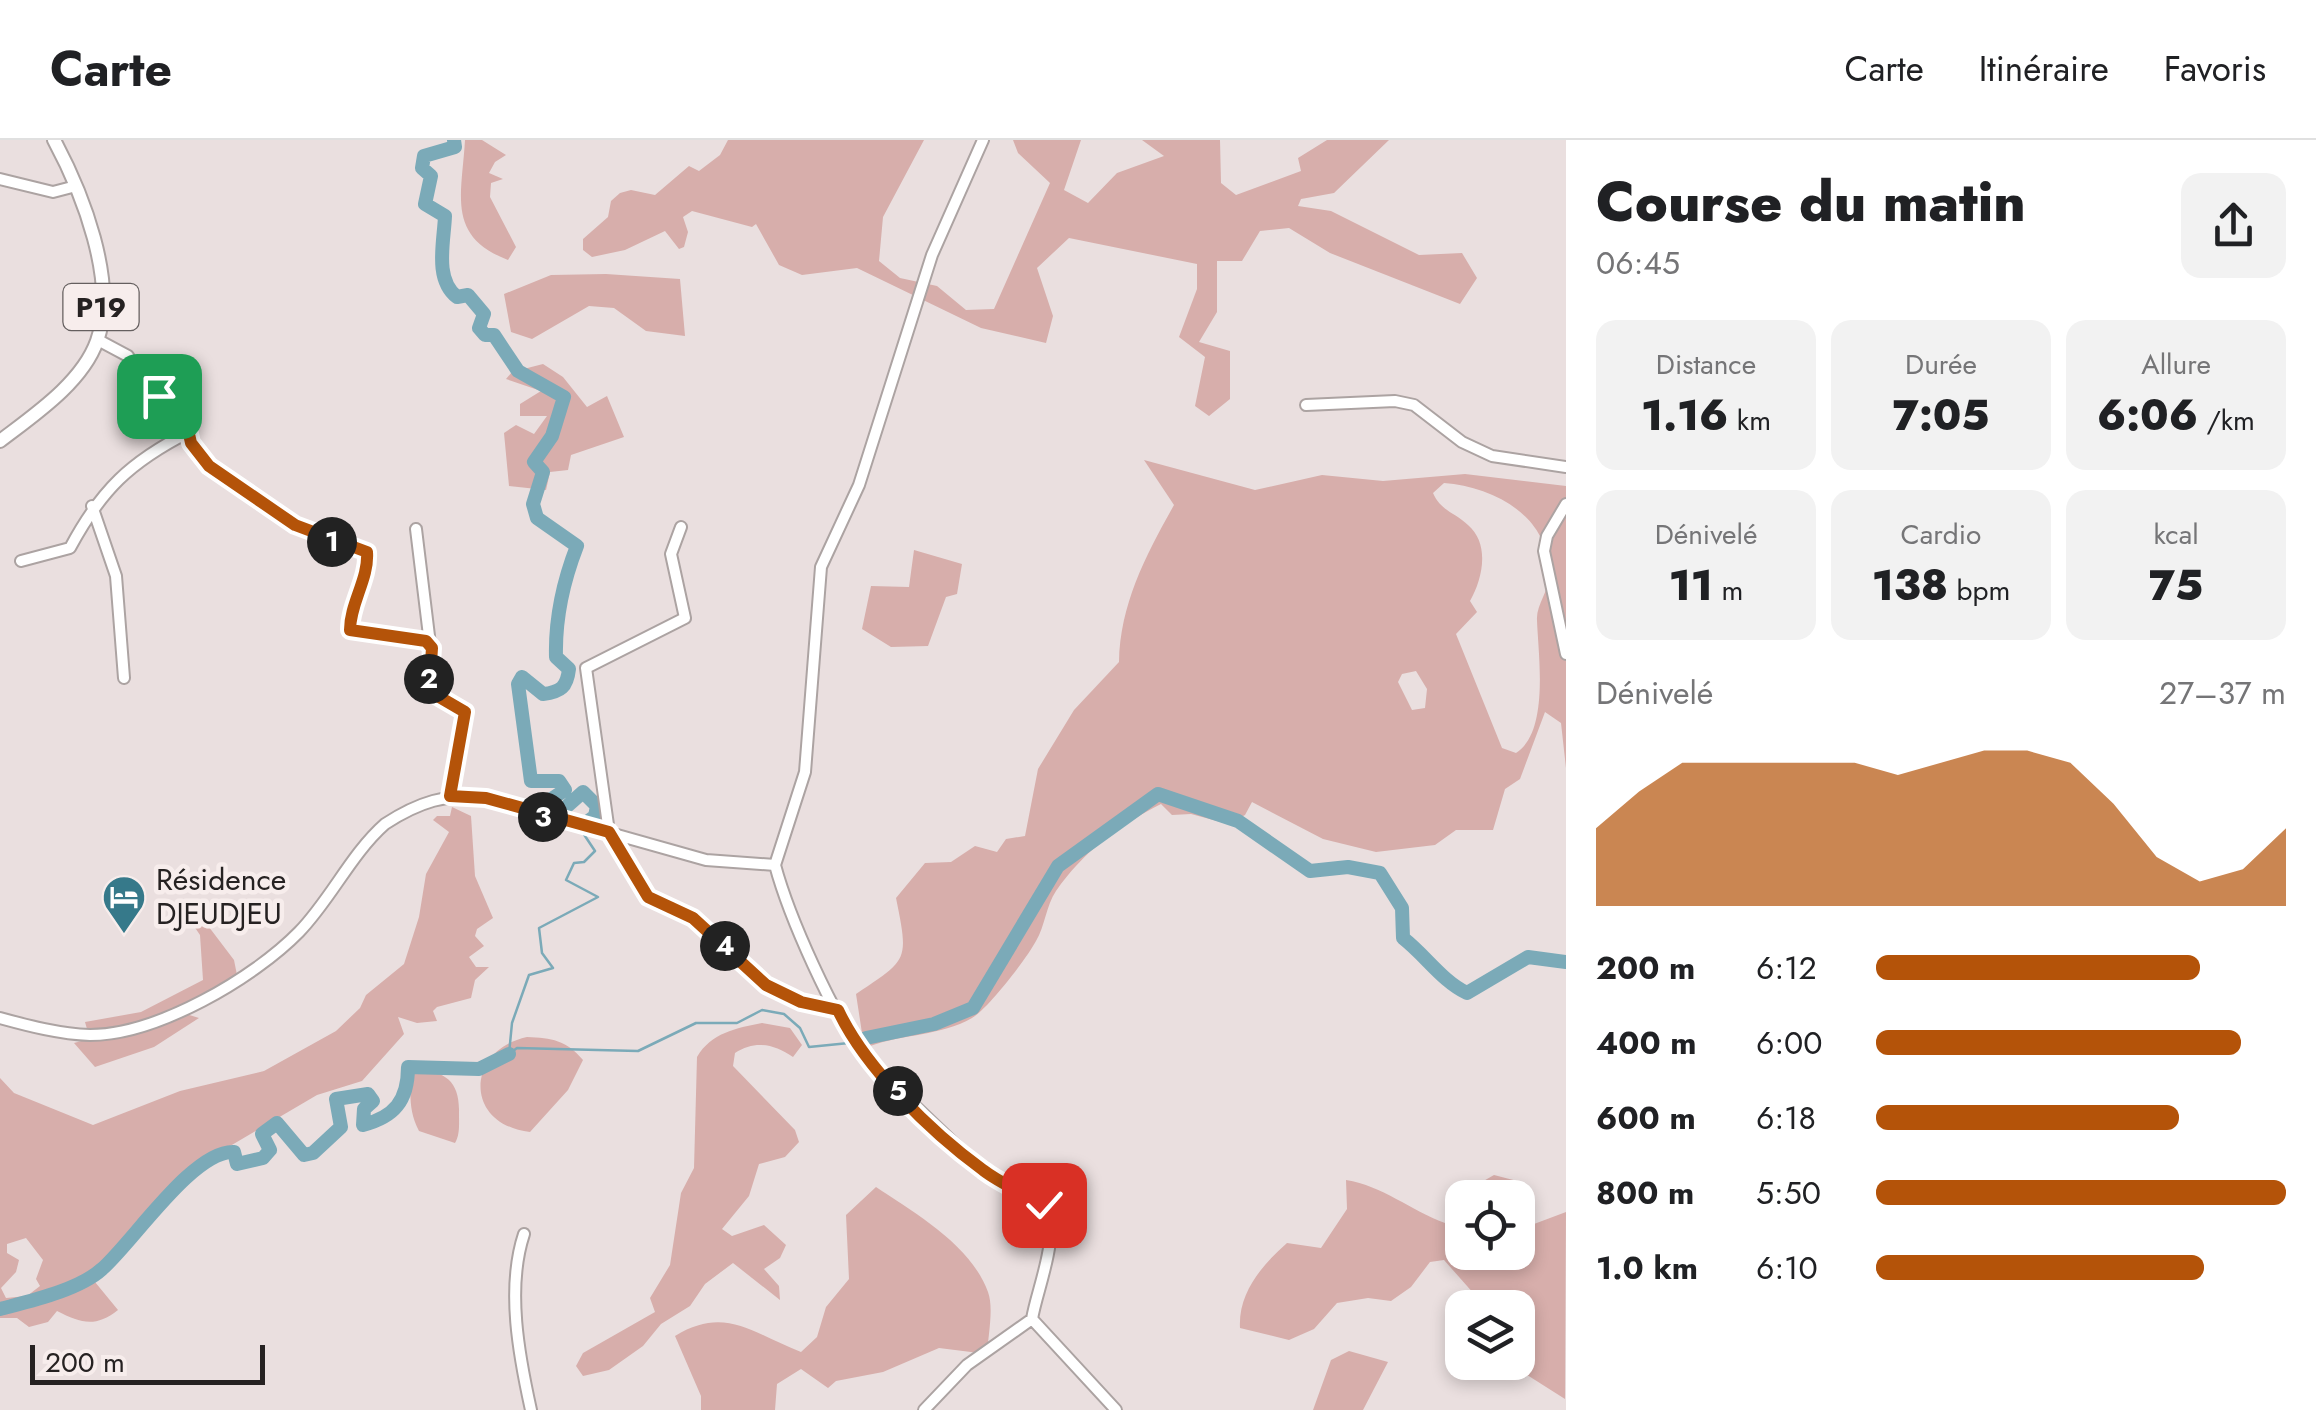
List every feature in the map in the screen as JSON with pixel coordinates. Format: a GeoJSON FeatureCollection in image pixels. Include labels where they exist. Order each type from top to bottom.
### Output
{"type":"FeatureCollection","features":[{"type":"Feature","properties":{"kind":"main road","name":"P19"},"geometry":{"type":"LineString","coordinates":[[0,441],[79,372],[98,340],[101,305],[96,249],[76,186],[54,140]]}},
{"type":"Feature","properties":{"kind":"street"},"geometry":{"type":"LineString","coordinates":[[924,1410],[966,1364],[1032,1319],[1050,1234],[1049,1214],[1044,1205],[983,1171],[942,1136],[866,1059],[838,1010],[774,865],[805,772],[821,566],[859,485],[932,255],[983,140]]}},
{"type":"Feature","properties":{"kind":"street"},"geometry":{"type":"LineString","coordinates":[[0,178],[54,192],[76,186]]}},
{"type":"Feature","properties":{"kind":"street"},"geometry":{"type":"LineString","coordinates":[[98,340],[128,356],[146,384],[185,416],[191,443],[209,466],[295,525],[367,552],[367,570],[352,609],[350,630],[430,644]]}},
{"type":"Feature","properties":{"kind":"street"},"geometry":{"type":"LineString","coordinates":[[1306,405],[1395,401],[1414,405],[1462,442],[1492,456],[1566,467]]}},
{"type":"Feature","properties":{"kind":"street"},"geometry":{"type":"LineString","coordinates":[[21,561],[70,548],[92,506],[140,457],[189,432]]}},
{"type":"Feature","properties":{"kind":"street"},"geometry":{"type":"LineString","coordinates":[[1566,504],[1547,536],[1544,551],[1566,654]]}},
{"type":"Feature","properties":{"kind":"street"},"geometry":{"type":"LineString","coordinates":[[92,506],[116,576],[124,678]]}},
{"type":"Feature","properties":{"kind":"street"},"geometry":{"type":"LineString","coordinates":[[681,527],[670,554],[684,618],[586,668],[609,832],[648,897],[693,918],[766,985],[801,1002],[838,1010]]}},
{"type":"Feature","properties":{"kind":"street"},"geometry":{"type":"LineString","coordinates":[[416,529],[430,644],[429,691],[465,712],[450,796]]}},
{"type":"Feature","properties":{"kind":"street"},"geometry":{"type":"LineString","coordinates":[[0,1018],[60,1032],[103,1034],[144,1024],[206,998],[259,965],[300,931],[385,824],[404,812],[450,796],[486,798],[706,860],[774,865]]}},
{"type":"Feature","properties":{"kind":"street"},"geometry":{"type":"LineString","coordinates":[[524,1234],[518,1261],[518,1342],[531,1410]]}},
{"type":"Feature","properties":{"kind":"street"},"geometry":{"type":"LineString","coordinates":[[1032,1319],[1116,1410]]}},
{"type":"Feature","properties":{"kind":"shaded area"},"geometry":{"type":"Polygon","coordinates":[[[465,140],[482,140],[506,155],[495,162],[489,173],[503,179],[491,183],[490,197],[516,247],[508,260],[488,250],[466,226],[461,196],[465,140]]]}},
{"type":"Feature","properties":{"kind":"shaded area"},"geometry":{"type":"Polygon","coordinates":[[[728,140],[924,140],[883,217],[879,261],[900,278],[937,286],[966,310],[994,309],[1050,183],[1018,153],[1013,140],[1081,140],[1064,190],[1088,203],[1117,173],[1164,156],[1142,140],[1220,140],[1221,183],[1236,195],[1301,171],[1298,158],[1327,140],[1389,140],[1334,193],[1301,199],[1298,206],[1331,211],[1419,255],[1462,253],[1477,278],[1460,304],[1330,253],[1289,228],[1260,231],[1242,261],[1217,261],[1217,312],[1199,342],[1230,351],[1230,399],[1209,416],[1195,406],[1205,357],[1179,337],[1197,289],[1197,264],[1069,238],[1037,268],[1053,316],[1046,343],[981,328],[857,268],[802,275],[779,265],[756,224],[752,227],[692,211],[683,217],[688,232],[684,247],[679,249],[665,231],[625,250],[592,257],[583,250],[583,239],[608,217],[611,201],[620,193],[631,190],[655,195],[689,166],[699,171],[720,155],[728,140]]]}},
{"type":"Feature","properties":{"kind":"shaded area"},"geometry":{"type":"Polygon","coordinates":[[[551,275],[680,279],[685,336],[646,331],[614,308],[589,306],[532,339],[511,332],[504,294],[551,275]]]}},
{"type":"Feature","properties":{"kind":"shaded area"},"geometry":{"type":"Polygon","coordinates":[[[543,364],[563,377],[587,407],[607,396],[624,437],[571,455],[568,470],[550,472],[546,490],[509,486],[504,433],[516,425],[534,434],[547,416],[520,416],[520,404],[541,391],[506,379],[512,372],[543,364]]]}},
{"type":"Feature","properties":{"kind":"shaded area"},"geometry":{"type":"Polygon","coordinates":[[[1144,460],[1255,490],[1322,475],[1383,481],[1465,474],[1566,486],[1566,768],[1561,723],[1545,712],[1520,779],[1505,789],[1493,830],[1456,830],[1435,845],[1376,852],[1323,839],[1252,802],[1245,815],[1228,824],[1191,814],[1172,815],[1161,804],[1116,830],[1078,864],[1053,897],[1031,949],[979,1013],[947,1028],[870,1046],[862,1033],[856,994],[886,973],[900,957],[903,935],[896,898],[925,863],[951,862],[975,846],[997,852],[1006,839],[1025,836],[1038,769],[1074,710],[1119,662],[1129,600],[1174,505],[1144,460]],[[1444,483],[1433,493],[1436,499],[1475,533],[1482,551],[1481,572],[1470,601],[1477,612],[1456,634],[1502,748],[1516,753],[1527,743],[1538,710],[1537,614],[1548,582],[1547,555],[1541,537],[1516,509],[1482,491],[1444,483]],[[1416,671],[1402,674],[1398,682],[1412,710],[1425,708],[1427,689],[1416,671]]]}},
{"type":"Feature","properties":{"kind":"shaded area"},"geometry":{"type":"Polygon","coordinates":[[[914,550],[962,564],[957,594],[946,597],[928,646],[891,647],[862,629],[871,586],[909,587],[914,550]]]}},
{"type":"Feature","properties":{"kind":"shaded area"},"geometry":{"type":"Polygon","coordinates":[[[452,807],[471,816],[475,876],[493,918],[477,929],[475,936],[484,946],[469,957],[476,967],[489,967],[475,980],[471,998],[437,1007],[433,1011],[437,1021],[417,1023],[398,1017],[404,1034],[362,1081],[317,1095],[186,1172],[97,1269],[95,1282],[118,1310],[110,1316],[88,1322],[57,1311],[48,1322],[29,1327],[17,1318],[0,1318],[0,1078],[14,1093],[93,1125],[180,1091],[264,1071],[336,1031],[360,1008],[366,995],[404,964],[419,917],[426,874],[449,832],[433,820],[450,816],[452,807]],[[26,1238],[7,1244],[7,1253],[19,1260],[16,1272],[1,1288],[6,1298],[27,1296],[40,1286],[36,1279],[43,1260],[26,1238]]]}},
{"type":"Feature","properties":{"kind":"shaded area"},"geometry":{"type":"Polygon","coordinates":[[[190,902],[234,960],[237,975],[185,1005],[143,1023],[123,1029],[87,1029],[85,1022],[141,1012],[203,980],[200,935],[183,910],[190,902]]]}},
{"type":"Feature","properties":{"kind":"shaded area"},"geometry":{"type":"Polygon","coordinates":[[[183,1013],[199,1018],[154,1047],[95,1067],[74,1043],[183,1013]]]}},
{"type":"Feature","properties":{"kind":"shaded area"},"geometry":{"type":"Polygon","coordinates":[[[762,1023],[790,1028],[802,1045],[793,1057],[772,1047],[750,1046],[735,1053],[733,1066],[795,1130],[799,1142],[785,1157],[759,1164],[749,1196],[722,1229],[732,1236],[764,1225],[786,1245],[780,1258],[764,1269],[779,1286],[780,1300],[733,1263],[705,1284],[690,1306],[661,1324],[643,1346],[609,1370],[583,1376],[576,1366],[583,1353],[655,1312],[650,1298],[670,1265],[681,1193],[694,1168],[697,1057],[717,1037],[762,1023]]]}},
{"type":"Feature","properties":{"kind":"shaded area"},"geometry":{"type":"Polygon","coordinates":[[[527,1037],[558,1041],[583,1060],[568,1090],[530,1132],[508,1126],[493,1116],[480,1086],[492,1056],[507,1044],[527,1037]]]}},
{"type":"Feature","properties":{"kind":"shaded area"},"geometry":{"type":"Polygon","coordinates":[[[417,1070],[443,1076],[454,1086],[459,1102],[455,1143],[419,1131],[410,1097],[411,1075],[417,1070]]]}},
{"type":"Feature","properties":{"kind":"shaded area"},"geometry":{"type":"Polygon","coordinates":[[[1494,1175],[1513,1180],[1485,1180],[1494,1175]]]}},
{"type":"Feature","properties":{"kind":"shaded area"},"geometry":{"type":"Polygon","coordinates":[[[1346,1180],[1372,1187],[1445,1223],[1445,1261],[1430,1262],[1411,1287],[1391,1301],[1368,1298],[1337,1303],[1314,1329],[1289,1340],[1240,1328],[1247,1292],[1261,1270],[1287,1243],[1321,1248],[1347,1209],[1346,1180]]]}},
{"type":"Feature","properties":{"kind":"shaded area"},"geometry":{"type":"Polygon","coordinates":[[[876,1187],[940,1232],[980,1275],[991,1306],[987,1354],[939,1348],[883,1372],[836,1381],[828,1388],[801,1369],[777,1384],[775,1410],[701,1410],[701,1396],[675,1336],[693,1327],[723,1323],[752,1330],[801,1352],[817,1337],[826,1307],[849,1279],[846,1215],[876,1187]]]}},
{"type":"Feature","properties":{"kind":"shaded area"},"geometry":{"type":"Polygon","coordinates":[[[1566,1212],[1565,1399],[1535,1380],[1535,1290],[1471,1290],[1453,1270],[1535,1270],[1535,1224],[1566,1212]]]}},
{"type":"Feature","properties":{"kind":"shaded area"},"geometry":{"type":"Polygon","coordinates":[[[1349,1351],[1388,1362],[1363,1410],[1313,1410],[1331,1360],[1349,1351]]]}},
{"type":"Feature","properties":{"kind":"waterway"},"geometry":{"type":"LineString","coordinates":[[454,140],[455,147],[424,156],[422,168],[431,176],[425,204],[445,216],[445,280],[457,297],[468,295],[484,314],[479,328],[485,335],[494,335],[518,371],[564,397],[552,436],[534,462],[543,472],[533,504],[537,518],[577,546],[557,628],[556,657],[569,669],[562,688],[549,693],[543,694],[522,677],[518,684],[531,781],[559,781],[565,790],[544,804],[556,816],[583,792],[597,806],[595,816],[587,822]]}},
{"type":"Feature","properties":{"kind":"waterway"},"geometry":{"type":"LineString","coordinates":[[866,1038],[934,1024],[973,1008],[1058,866],[1158,794],[1238,821],[1310,871],[1348,867],[1380,873],[1402,908],[1403,938],[1467,993],[1528,957],[1566,962]]}},
{"type":"Feature","properties":{"kind":"waterway"},"geometry":{"type":"LineString","coordinates":[[581,830],[595,851],[584,862],[574,863],[566,880],[598,897],[539,928],[542,953],[553,968],[529,975],[512,1023],[509,1054],[517,1048],[638,1051],[696,1023],[737,1023],[762,1010],[784,1014],[800,1028],[809,1047],[849,1043]]}},
{"type":"Feature","properties":{"kind":"waterway"},"geometry":{"type":"LineString","coordinates":[[0,1309],[54,1294],[92,1276],[200,1166],[218,1155],[234,1152],[237,1164],[263,1158],[270,1150],[262,1134],[277,1123],[304,1155],[313,1153],[341,1127],[336,1099],[368,1094],[373,1101],[364,1109],[363,1125],[397,1106],[405,1089],[408,1067],[479,1069],[509,1054]]}},
{"type":"Feature","properties":{"kind":"place","name":"Résidence DJEUDJEU"},"geometry":{"type":"Point","coordinates":[124,935]}},
{"type":"Feature","properties":{"kind":"route"},"geometry":{"type":"LineString","coordinates":[[159,396],[177,406],[185,416],[191,443],[209,466],[295,525],[367,552],[367,570],[352,609],[350,630],[426,641],[432,648],[429,691],[465,712],[450,796],[486,798],[552,820],[609,832],[648,897],[693,918],[766,985],[801,1002],[838,1010],[866,1059],[942,1136],[983,1171],[1044,1205]]}}]}
